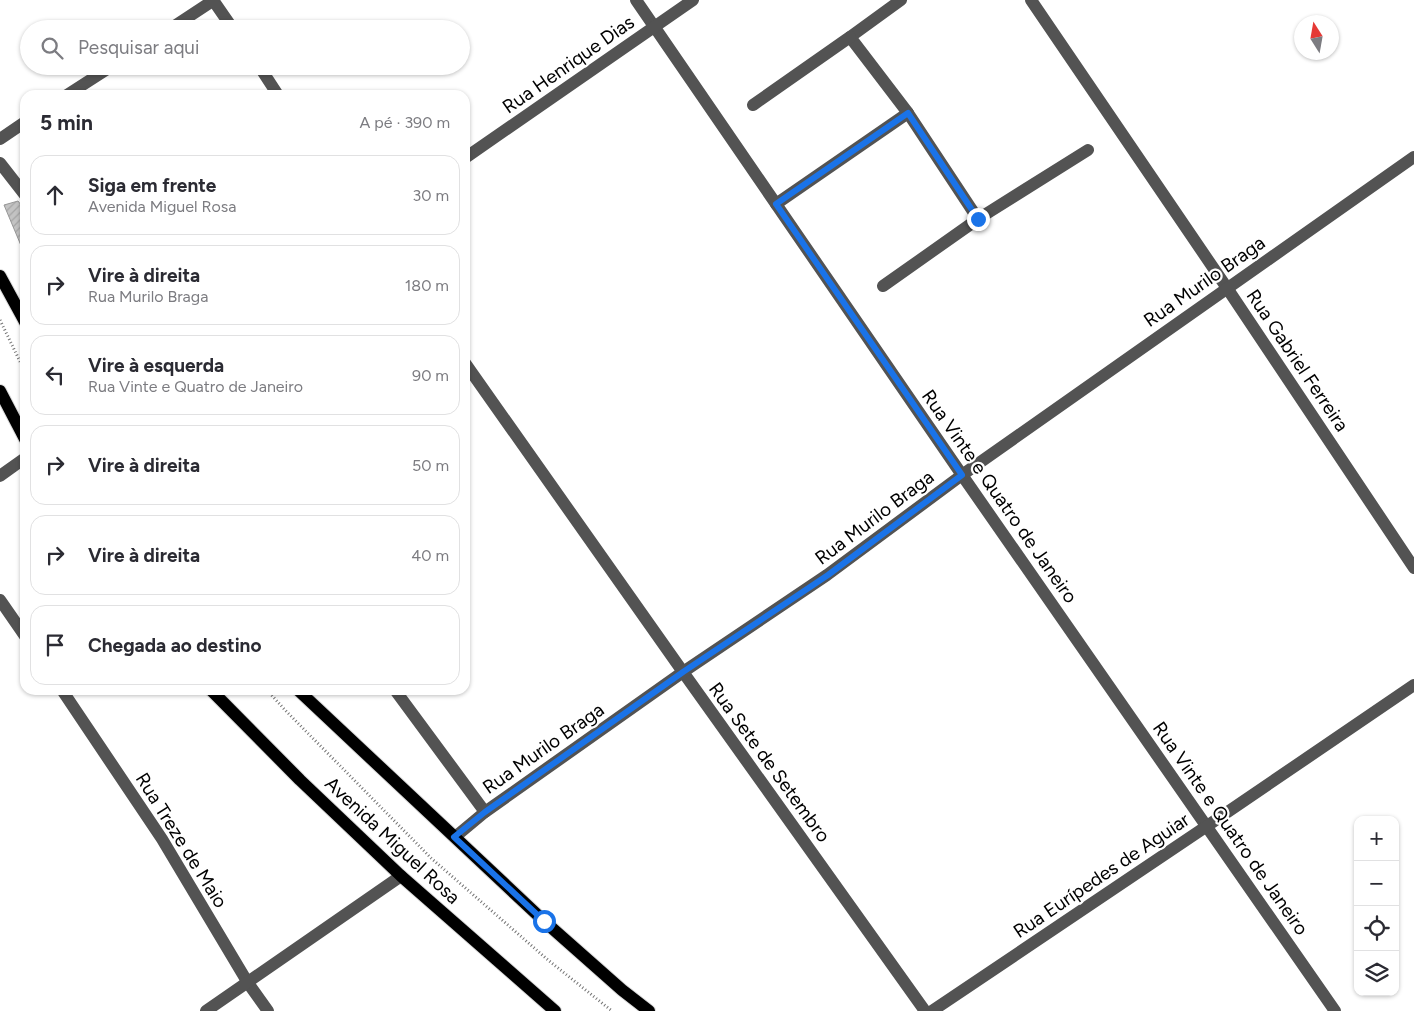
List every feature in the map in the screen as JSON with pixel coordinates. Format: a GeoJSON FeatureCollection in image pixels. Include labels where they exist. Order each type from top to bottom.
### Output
{"type":"FeatureCollection","features":[{"type":"Feature","properties":{"kind":"main road"},"geometry":{"type":"LineString","coordinates":[[0,276],[20,313]]}},
{"type":"Feature","properties":{"kind":"main road"},"geometry":{"type":"LineString","coordinates":[[0,391],[20,429]]}},
{"type":"Feature","properties":{"kind":"main road","name":"Avenida Miguel Rosa"},"geometry":{"type":"LineString","coordinates":[[216,695],[300,780],[401,876],[555,1011]]}},
{"type":"Feature","properties":{"kind":"main road"},"geometry":{"type":"LineString","coordinates":[[303,695],[544,921],[622,990],[649,1011]]}},
{"type":"Feature","properties":{"kind":"street"},"geometry":{"type":"LineString","coordinates":[[183,20],[213,0],[227,20]]}},
{"type":"Feature","properties":{"kind":"street","name":"Rua Vinte e Quatro de Janeiro"},"geometry":{"type":"LineString","coordinates":[[636,0],[962,475],[1335,1011]]}},
{"type":"Feature","properties":{"kind":"street","name":"Rua Henrique Dias"},"geometry":{"type":"LineString","coordinates":[[470,155],[693,0]]}},
{"type":"Feature","properties":{"kind":"street"},"geometry":{"type":"LineString","coordinates":[[753,105],[901,0]]}},
{"type":"Feature","properties":{"kind":"street","name":"Rua Gabriel Ferreira"},"geometry":{"type":"LineString","coordinates":[[1036,2],[1414,568]]}},
{"type":"Feature","properties":{"kind":"street"},"geometry":{"type":"LineString","coordinates":[[850,37],[908,113],[978,219]]}},
{"type":"Feature","properties":{"kind":"street"},"geometry":{"type":"LineString","coordinates":[[76,90],[98,75]]}},
{"type":"Feature","properties":{"kind":"street"},"geometry":{"type":"LineString","coordinates":[[265,75],[275,90]]}},
{"type":"Feature","properties":{"kind":"street"},"geometry":{"type":"LineString","coordinates":[[776,204],[908,113]]}},
{"type":"Feature","properties":{"kind":"street"},"geometry":{"type":"LineString","coordinates":[[0,139],[20,125]]}},
{"type":"Feature","properties":{"kind":"street"},"geometry":{"type":"LineString","coordinates":[[883,286],[978,219],[1088,150]]}},
{"type":"Feature","properties":{"kind":"street","name":"Rua Murilo Braga"},"geometry":{"type":"LineString","coordinates":[[454,837],[485,812],[683,672],[828,575],[962,475],[1414,157]]}},
{"type":"Feature","properties":{"kind":"street"},"geometry":{"type":"LineString","coordinates":[[0,163],[20,189]]}},
{"type":"Feature","properties":{"kind":"street","name":"Rua Sete de Setembro"},"geometry":{"type":"LineString","coordinates":[[470,370],[925,1011]]}},
{"type":"Feature","properties":{"kind":"street"},"geometry":{"type":"LineString","coordinates":[[0,476],[20,462]]}},
{"type":"Feature","properties":{"kind":"street"},"geometry":{"type":"LineString","coordinates":[[0,600],[20,629]]}},
{"type":"Feature","properties":{"kind":"street","name":"Rua Eurípedes de Aguiar"},"geometry":{"type":"LineString","coordinates":[[932,1011],[1414,685]]}},
{"type":"Feature","properties":{"kind":"street","name":"Rua Treze de Maio"},"geometry":{"type":"LineString","coordinates":[[65,695],[162,839],[248,983],[268,1011]]}},
{"type":"Feature","properties":{"kind":"street"},"geometry":{"type":"LineString","coordinates":[[399,695],[485,812]]}},
{"type":"Feature","properties":{"kind":"street"},"geometry":{"type":"LineString","coordinates":[[206,1011],[401,876]]}},
{"type":"Feature","properties":{"kind":"path"},"geometry":{"type":"LineString","coordinates":[[0,320],[20,362]]}},
{"type":"Feature","properties":{"kind":"path"},"geometry":{"type":"LineString","coordinates":[[272,695],[431,858],[548,960],[612,1011]]}},
{"type":"Feature","properties":{"kind":"building"},"geometry":{"type":"Polygon","coordinates":[[[18,201],[20,204],[20,243],[4,205],[18,201]]]}},
{"type":"Feature","properties":{"kind":"route"},"geometry":{"type":"LineString","coordinates":[[544,921],[454,837],[485,812],[683,672],[828,575],[962,475],[776,204],[908,113],[978,219]]}}]}
